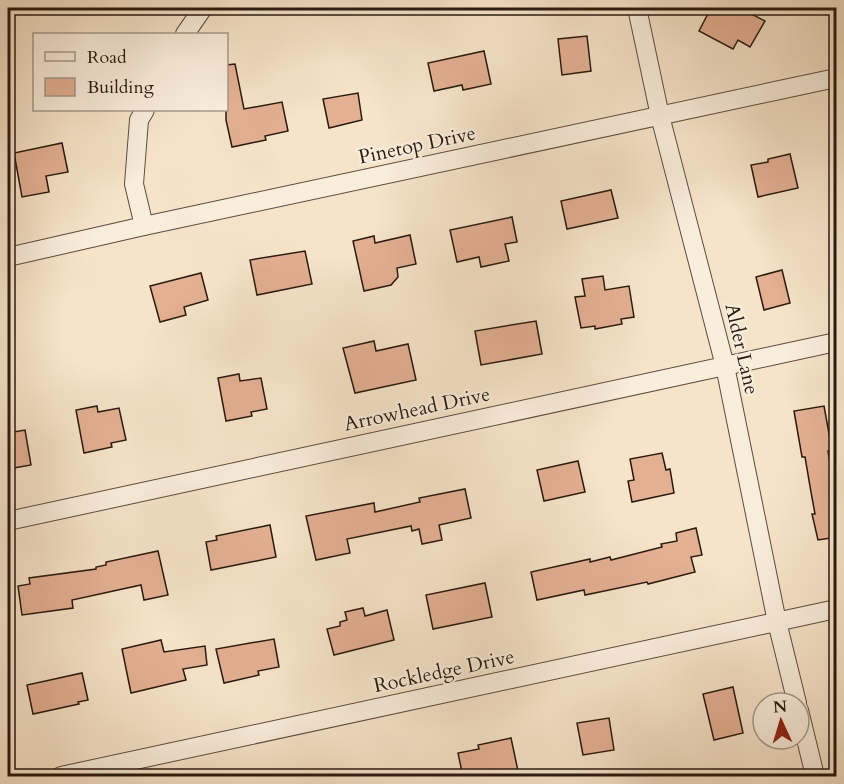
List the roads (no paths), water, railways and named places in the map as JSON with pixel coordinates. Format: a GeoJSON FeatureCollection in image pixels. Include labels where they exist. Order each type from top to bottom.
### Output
{"type":"FeatureCollection","features":[{"type":"Feature","properties":{"kind":"street"},"geometry":{"type":"LineString","coordinates":[[186,33],[203,8]]}},
{"type":"Feature","properties":{"kind":"street","name":"Alder Lane"},"geometry":{"type":"LineString","coordinates":[[638,8],[660,116],[724,366],[777,622],[794,691]]}},
{"type":"Feature","properties":{"kind":"street","name":"Pinetop Drive"},"geometry":{"type":"LineString","coordinates":[[8,257],[837,78]]}},
{"type":"Feature","properties":{"kind":"street"},"geometry":{"type":"LineString","coordinates":[[144,111],[139,120],[134,184],[144,226]]}},
{"type":"Feature","properties":{"kind":"street","name":"Arrowhead Drive"},"geometry":{"type":"LineString","coordinates":[[8,520],[837,342]]}},
{"type":"Feature","properties":{"kind":"street","name":"Rockledge Drive"},"geometry":{"type":"LineString","coordinates":[[61,777],[837,609]]}},
{"type":"Feature","properties":{"kind":"street"},"geometry":{"type":"LineString","coordinates":[[809,751],[815,777]]}}]}
